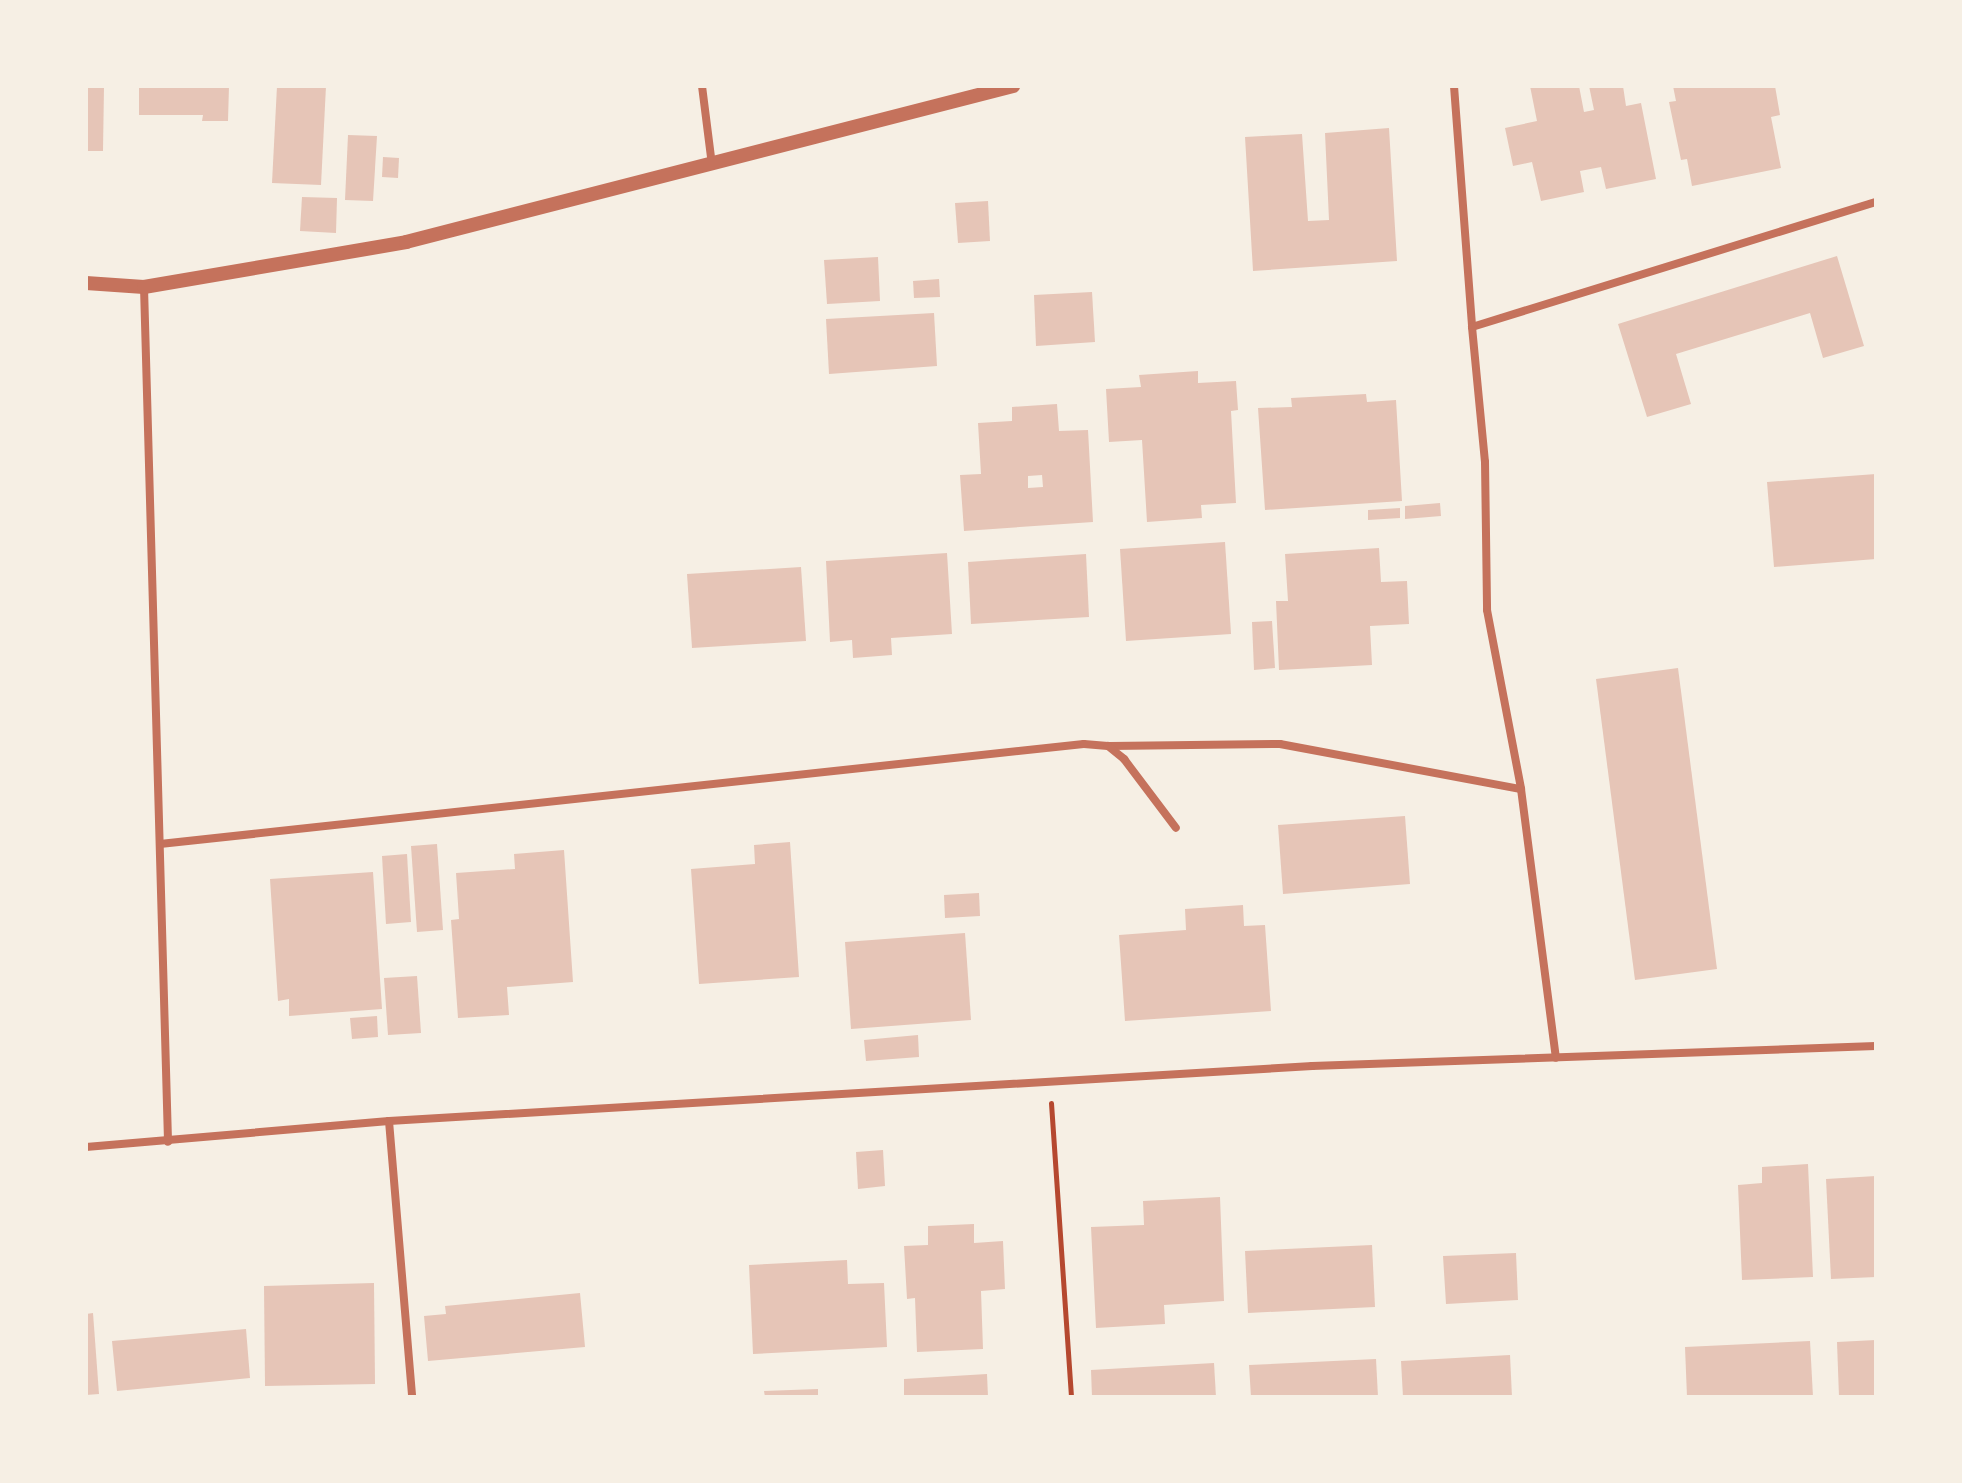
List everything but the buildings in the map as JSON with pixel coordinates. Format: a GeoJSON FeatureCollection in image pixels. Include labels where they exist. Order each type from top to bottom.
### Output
{"type":"FeatureCollection","features":[{"type":"Feature","properties":{"kind":"street"},"geometry":{"type":"LineString","coordinates":[[702,86],[712,166]]}},
{"type":"Feature","properties":{"kind":"street"},"geometry":{"type":"LineString","coordinates":[[86,283],[144,287],[406,242],[712,166],[1013,86]]}},
{"type":"Feature","properties":{"kind":"street"},"geometry":{"type":"LineString","coordinates":[[1454,86],[1485,462],[1487,610],[1521,789],[1556,1058]]}},
{"type":"Feature","properties":{"kind":"street"},"geometry":{"type":"LineString","coordinates":[[1472,327],[1876,202]]}},
{"type":"Feature","properties":{"kind":"street"},"geometry":{"type":"LineString","coordinates":[[144,287],[168,1142]]}},
{"type":"Feature","properties":{"kind":"street"},"geometry":{"type":"LineString","coordinates":[[160,844],[1084,744],[1280,744],[1521,789]]}},
{"type":"Feature","properties":{"kind":"street"},"geometry":{"type":"LineString","coordinates":[[1108,746],[1176,828]]}},
{"type":"Feature","properties":{"kind":"street"},"geometry":{"type":"LineString","coordinates":[[86,1147],[389,1121],[1049,1082],[1876,1046]]}},
{"type":"Feature","properties":{"kind":"street"},"geometry":{"type":"LineString","coordinates":[[389,1121],[412,1397]]}},
{"type":"Feature","properties":{"kind":"path"},"geometry":{"type":"LineString","coordinates":[[1049,1082],[1071,1397]]}}]}
